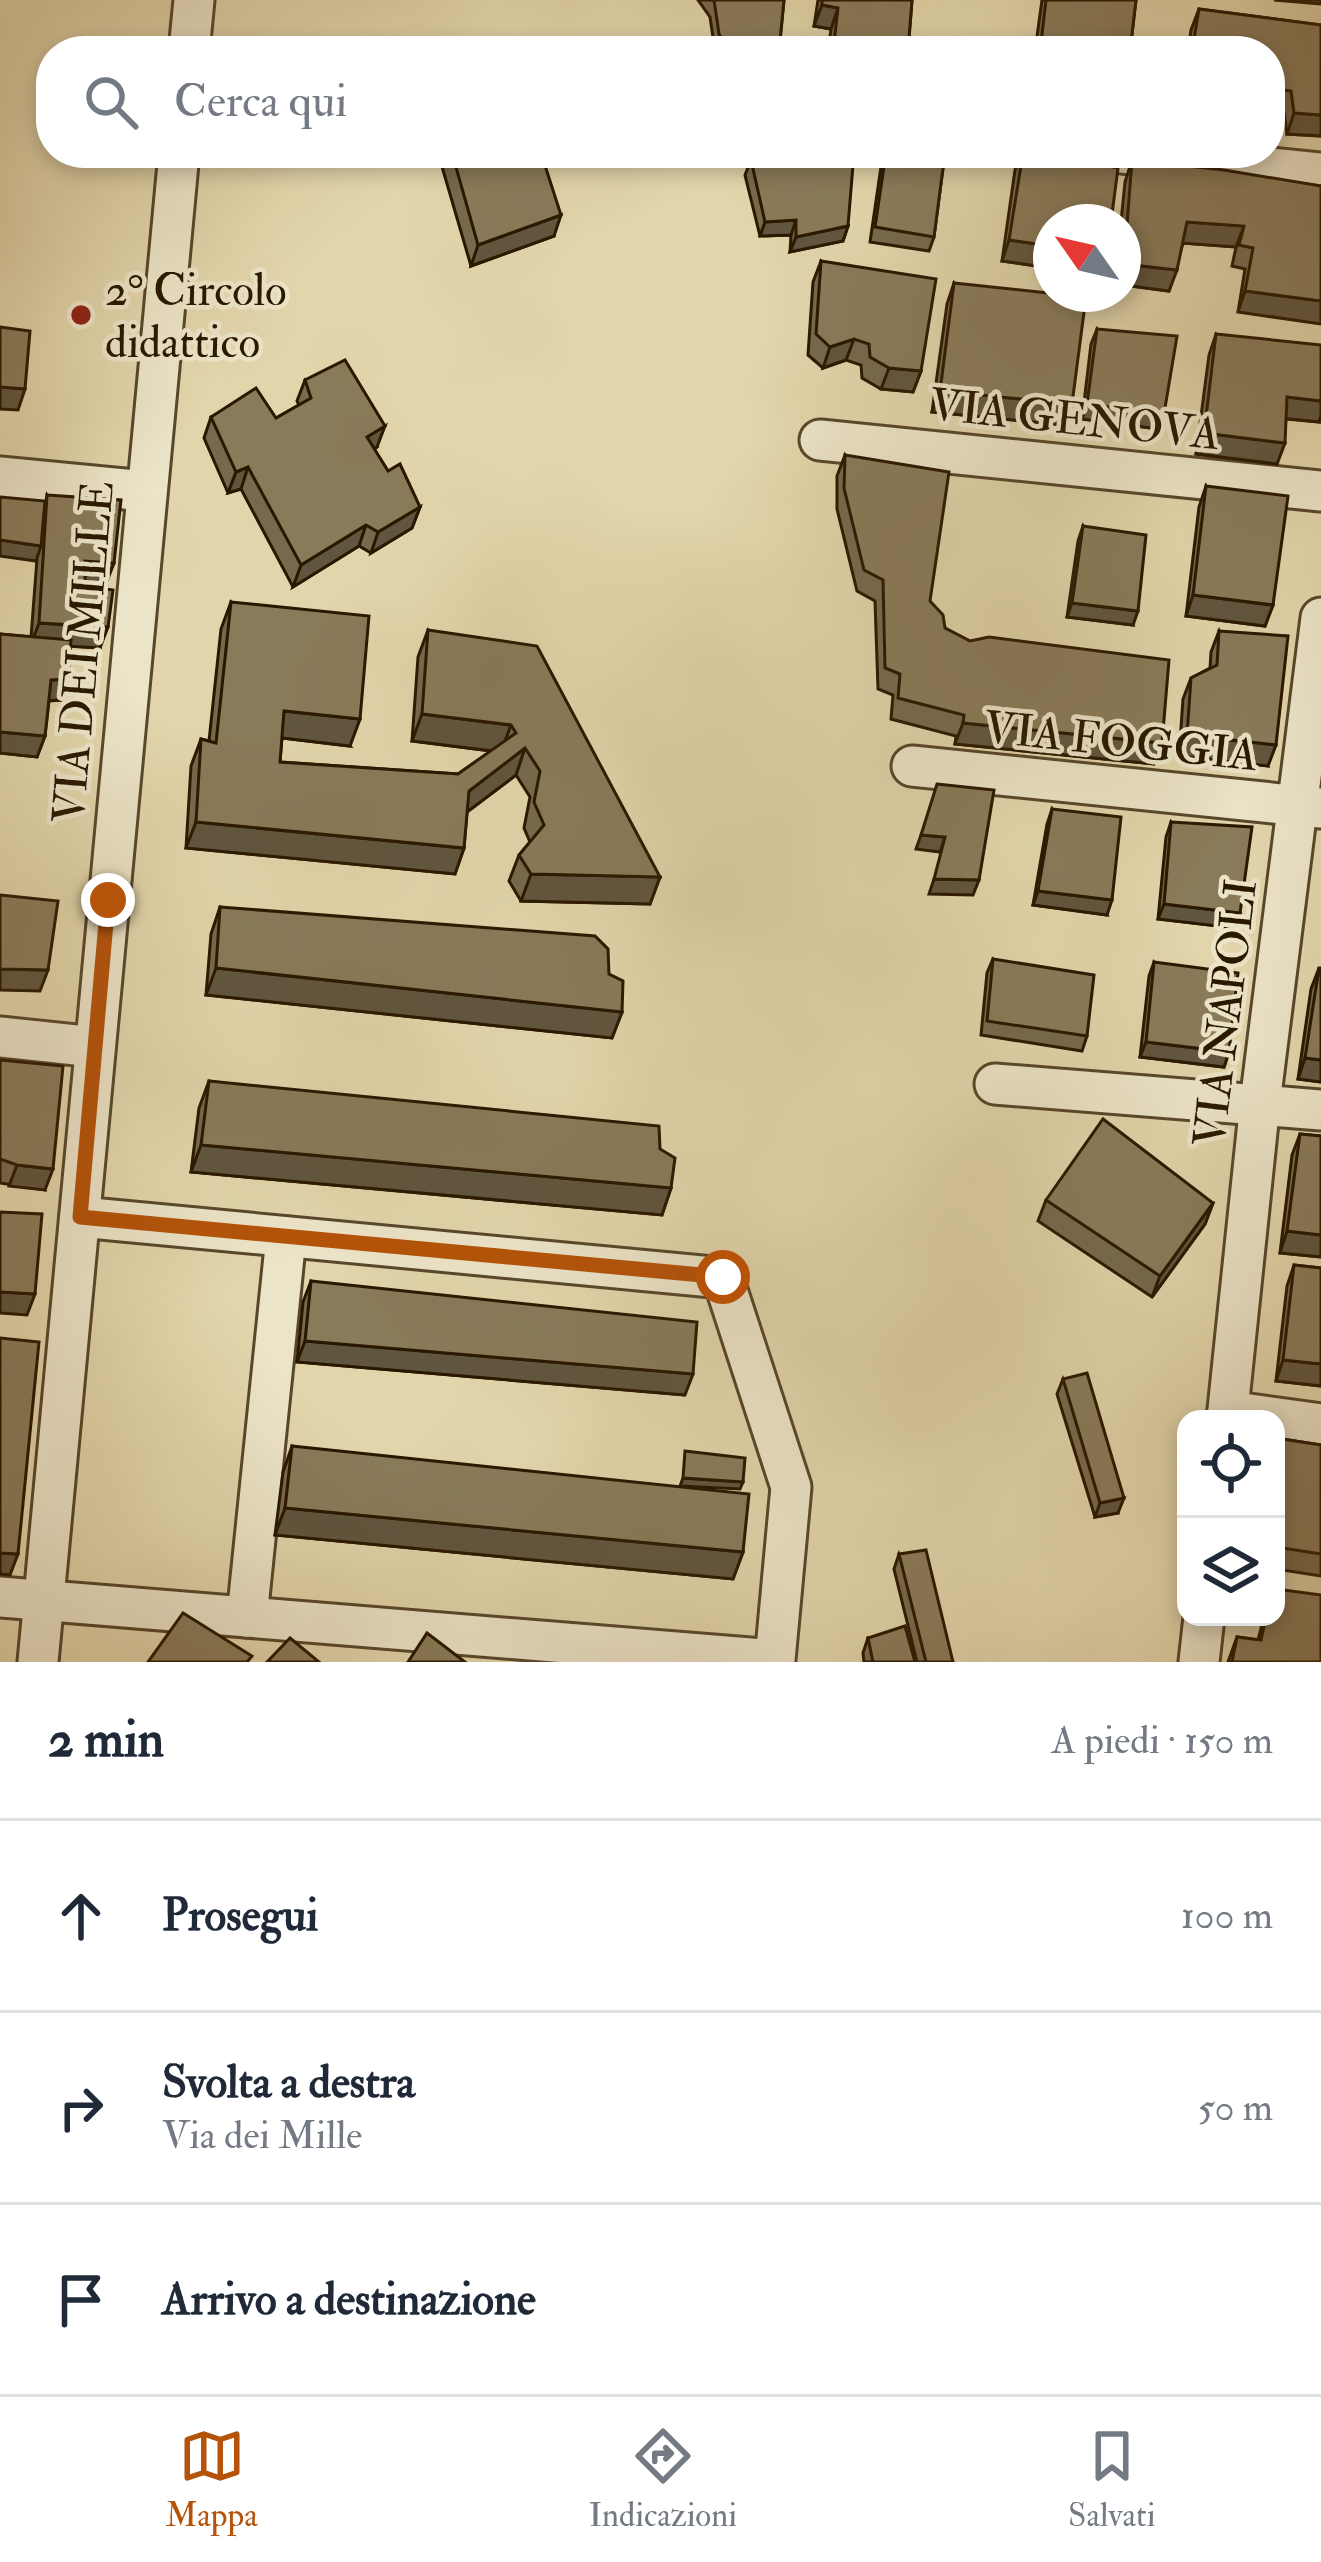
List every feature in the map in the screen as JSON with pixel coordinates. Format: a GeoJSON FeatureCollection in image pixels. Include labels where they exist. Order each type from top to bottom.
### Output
{"type":"FeatureCollection","features":[{"type":"Feature","properties":{"kind":"street"},"geometry":{"type":"LineString","coordinates":[[190,36],[194,0]]}},
{"type":"Feature","properties":{"kind":"street","name":"VIA DEI MILLE"},"geometry":{"type":"LineString","coordinates":[[38,1662],[177,168]]}},
{"type":"Feature","properties":{"kind":"street"},"geometry":{"type":"LineString","coordinates":[[1271,168],[1321,173]]}},
{"type":"Feature","properties":{"kind":"street","name":"VIA GENOVA"},"geometry":{"type":"LineString","coordinates":[[820,440],[1321,491]]}},
{"type":"Feature","properties":{"kind":"street"},"geometry":{"type":"LineString","coordinates":[[0,477],[145,491]]}},
{"type":"Feature","properties":{"kind":"street","name":"VIA NAPOLI"},"geometry":{"type":"LineString","coordinates":[[1228,1410],[1260,1103],[1309,807],[1321,618]]}},
{"type":"Feature","properties":{"kind":"street","name":"VIA FOGGIA"},"geometry":{"type":"LineString","coordinates":[[912,766],[1309,807]]}},
{"type":"Feature","properties":{"kind":"street"},"geometry":{"type":"LineString","coordinates":[[0,1037],[95,1047]]}},
{"type":"Feature","properties":{"kind":"street"},"geometry":{"type":"LineString","coordinates":[[995,1084],[1321,1110]]}},
{"type":"Feature","properties":{"kind":"street"},"geometry":{"type":"LineString","coordinates":[[0,1597],[776,1660],[791,1487],[723,1277],[80,1217]]}},
{"type":"Feature","properties":{"kind":"street"},"geometry":{"type":"LineString","coordinates":[[247,1617],[286,1237]]}},
{"type":"Feature","properties":{"kind":"street"},"geometry":{"type":"LineString","coordinates":[[1285,1421],[1321,1424]]}},
{"type":"Feature","properties":{"kind":"street"},"geometry":{"type":"LineString","coordinates":[[1199,1662],[1203,1626]]}},
{"type":"Feature","properties":{"kind":"building"},"geometry":{"type":"Polygon","coordinates":[[[714,0],[784,0],[780,36],[719,34],[714,0]]]}},
{"type":"Feature","properties":{"kind":"building"},"geometry":{"type":"Polygon","coordinates":[[[822,0],[912,0],[909,36],[835,36],[838,8],[822,5],[822,0]]]}},
{"type":"Feature","properties":{"kind":"building"},"geometry":{"type":"Polygon","coordinates":[[[1046,0],[1136,0],[1132,36],[1042,36],[1046,0]]]}},
{"type":"Feature","properties":{"kind":"building"},"geometry":{"type":"Polygon","coordinates":[[[1199,9],[1321,25],[1321,115],[1294,113],[1291,91],[1285,90],[1285,36],[1194,36],[1199,9]]]}},
{"type":"Feature","properties":{"kind":"building"},"geometry":{"type":"Polygon","coordinates":[[[456,168],[546,168],[561,215],[478,245],[456,168]]]}},
{"type":"Feature","properties":{"kind":"building"},"geometry":{"type":"Polygon","coordinates":[[[753,168],[853,168],[848,226],[796,237],[796,220],[765,222],[753,168]]]}},
{"type":"Feature","properties":{"kind":"building"},"geometry":{"type":"Polygon","coordinates":[[[884,168],[943,168],[934,237],[875,227],[884,168]]]}},
{"type":"Feature","properties":{"kind":"building"},"geometry":{"type":"Polygon","coordinates":[[[1021,168],[1118,168],[1113,204],[1033,204],[1033,243],[1009,240],[1021,168]]]}},
{"type":"Feature","properties":{"kind":"building"},"geometry":{"type":"Polygon","coordinates":[[[1131,168],[1206,168],[1321,186],[1321,301],[1245,291],[1253,248],[1239,245],[1244,226],[1187,222],[1177,270],[1141,266],[1141,204],[1129,204],[1131,168]]]}},
{"type":"Feature","properties":{"kind":"building"},"geometry":{"type":"Polygon","coordinates":[[[821,261],[936,279],[921,371],[889,368],[870,357],[869,344],[854,339],[830,347],[816,334],[821,261]]]}},
{"type":"Feature","properties":{"kind":"building"},"geometry":{"type":"Polygon","coordinates":[[[954,283],[1033,291],[1033,312],[1084,312],[1072,404],[940,391],[954,283]]]}},
{"type":"Feature","properties":{"kind":"building"},"geometry":{"type":"Polygon","coordinates":[[[0,327],[30,331],[25,389],[0,387],[0,327]]]}},
{"type":"Feature","properties":{"kind":"building"},"geometry":{"type":"Polygon","coordinates":[[[1097,329],[1177,336],[1164,414],[1087,404],[1097,329]]]}},
{"type":"Feature","properties":{"kind":"building"},"geometry":{"type":"Polygon","coordinates":[[[1216,334],[1321,345],[1321,401],[1287,397],[1285,443],[1204,433],[1216,334]]]}},
{"type":"Feature","properties":{"kind":"building"},"geometry":{"type":"Polygon","coordinates":[[[345,360],[385,426],[367,437],[388,471],[400,464],[420,507],[378,532],[366,525],[301,565],[248,467],[236,472],[211,417],[256,388],[276,418],[311,398],[305,380],[345,360]]]}},
{"type":"Feature","properties":{"kind":"building"},"geometry":{"type":"Polygon","coordinates":[[[845,455],[949,472],[930,601],[943,615],[945,628],[970,641],[989,637],[1169,660],[1162,743],[963,723],[964,715],[898,698],[900,674],[885,668],[883,580],[864,570],[844,488],[845,455]]]}},
{"type":"Feature","properties":{"kind":"building"},"geometry":{"type":"Polygon","coordinates":[[[1206,486],[1288,496],[1273,605],[1193,595],[1206,486]]]}},
{"type":"Feature","properties":{"kind":"building"},"geometry":{"type":"Polygon","coordinates":[[[47,495],[121,500],[114,563],[85,561],[85,586],[113,590],[108,627],[39,623],[47,495]]]}},
{"type":"Feature","properties":{"kind":"building"},"geometry":{"type":"Polygon","coordinates":[[[0,497],[45,501],[41,546],[0,540],[0,497]]]}},
{"type":"Feature","properties":{"kind":"building"},"geometry":{"type":"Polygon","coordinates":[[[1083,526],[1146,535],[1138,611],[1072,603],[1083,526]]]}},
{"type":"Feature","properties":{"kind":"building"},"geometry":{"type":"Polygon","coordinates":[[[231,602],[369,616],[360,719],[284,711],[280,762],[458,774],[516,733],[511,725],[422,714],[428,630],[537,646],[660,877],[531,874],[519,855],[544,825],[534,802],[540,771],[525,748],[469,791],[464,848],[196,822],[201,739],[216,743],[231,602]]]}},
{"type":"Feature","properties":{"kind":"building"},"geometry":{"type":"Polygon","coordinates":[[[1219,631],[1288,636],[1276,745],[1187,735],[1191,678],[1217,665],[1219,631]]]}},
{"type":"Feature","properties":{"kind":"building"},"geometry":{"type":"Polygon","coordinates":[[[0,634],[71,640],[68,679],[51,680],[45,736],[0,732],[0,634]]]}},
{"type":"Feature","properties":{"kind":"building"},"geometry":{"type":"Polygon","coordinates":[[[937,784],[994,790],[979,880],[934,879],[945,837],[921,835],[937,784]]]}},
{"type":"Feature","properties":{"kind":"building"},"geometry":{"type":"Polygon","coordinates":[[[1052,809],[1121,817],[1112,900],[1038,891],[1052,809]]]}},
{"type":"Feature","properties":{"kind":"building"},"geometry":{"type":"Polygon","coordinates":[[[1171,822],[1252,827],[1240,913],[1164,904],[1171,822]]]}},
{"type":"Feature","properties":{"kind":"building"},"geometry":{"type":"Polygon","coordinates":[[[0,895],[58,901],[48,970],[0,969],[0,895]]]}},
{"type":"Feature","properties":{"kind":"building"},"geometry":{"type":"Polygon","coordinates":[[[220,907],[595,936],[608,949],[609,974],[623,981],[622,1012],[216,968],[220,907]]]}},
{"type":"Feature","properties":{"kind":"building"},"geometry":{"type":"Polygon","coordinates":[[[993,959],[1094,975],[1087,1036],[987,1021],[993,959]]]}},
{"type":"Feature","properties":{"kind":"building"},"geometry":{"type":"Polygon","coordinates":[[[1154,962],[1238,973],[1229,1052],[1146,1042],[1154,962]]]}},
{"type":"Feature","properties":{"kind":"building"},"geometry":{"type":"Polygon","coordinates":[[[1321,968],[1321,1060],[1305,1058],[1321,968]]]}},
{"type":"Feature","properties":{"kind":"building"},"geometry":{"type":"Polygon","coordinates":[[[0,1060],[63,1066],[53,1169],[0,1159],[0,1060]]]}},
{"type":"Feature","properties":{"kind":"building"},"geometry":{"type":"Polygon","coordinates":[[[209,1081],[659,1126],[660,1149],[675,1158],[671,1188],[201,1145],[209,1081]]]}},
{"type":"Feature","properties":{"kind":"building"},"geometry":{"type":"Polygon","coordinates":[[[1103,1119],[1213,1203],[1160,1276],[1046,1200],[1103,1119]]]}},
{"type":"Feature","properties":{"kind":"building"},"geometry":{"type":"Polygon","coordinates":[[[1300,1134],[1321,1136],[1321,1235],[1287,1231],[1300,1134]]]}},
{"type":"Feature","properties":{"kind":"building"},"geometry":{"type":"Polygon","coordinates":[[[0,1212],[42,1214],[35,1294],[0,1292],[0,1212]]]}},
{"type":"Feature","properties":{"kind":"building"},"geometry":{"type":"Polygon","coordinates":[[[1294,1265],[1321,1268],[1321,1364],[1283,1360],[1294,1265]]]}},
{"type":"Feature","properties":{"kind":"building"},"geometry":{"type":"Polygon","coordinates":[[[311,1281],[697,1322],[693,1374],[305,1341],[311,1281]]]}},
{"type":"Feature","properties":{"kind":"building"},"geometry":{"type":"Polygon","coordinates":[[[0,1338],[39,1342],[18,1554],[0,1553],[0,1338]]]}},
{"type":"Feature","properties":{"kind":"building"},"geometry":{"type":"Polygon","coordinates":[[[1087,1373],[1124,1498],[1100,1503],[1063,1379],[1087,1373]]]}},
{"type":"Feature","properties":{"kind":"building"},"geometry":{"type":"Polygon","coordinates":[[[1285,1439],[1321,1445],[1321,1554],[1285,1548],[1285,1439]]]}},
{"type":"Feature","properties":{"kind":"building"},"geometry":{"type":"Polygon","coordinates":[[[292,1446],[749,1494],[743,1552],[285,1508],[292,1446]]]}},
{"type":"Feature","properties":{"kind":"building"},"geometry":{"type":"Polygon","coordinates":[[[685,1451],[745,1458],[743,1482],[683,1478],[685,1451]]]}},
{"type":"Feature","properties":{"kind":"building"},"geometry":{"type":"Polygon","coordinates":[[[926,1550],[953,1662],[926,1662],[899,1554],[926,1550]]]}},
{"type":"Feature","properties":{"kind":"building"},"geometry":{"type":"Polygon","coordinates":[[[1285,1590],[1321,1595],[1321,1662],[1232,1662],[1237,1637],[1261,1640],[1264,1626],[1285,1626],[1285,1590]]]}},
{"type":"Feature","properties":{"kind":"building"},"geometry":{"type":"Polygon","coordinates":[[[183,1613],[252,1656],[247,1662],[148,1662],[183,1613]]]}},
{"type":"Feature","properties":{"kind":"building"},"geometry":{"type":"Polygon","coordinates":[[[905,1626],[915,1662],[873,1662],[868,1638],[905,1626]]]}},
{"type":"Feature","properties":{"kind":"building"},"geometry":{"type":"Polygon","coordinates":[[[427,1633],[465,1662],[408,1662],[427,1633]]]}},
{"type":"Feature","properties":{"kind":"building"},"geometry":{"type":"Polygon","coordinates":[[[290,1638],[319,1662],[267,1662],[290,1638]]]}},
{"type":"Feature","properties":{"kind":"place","name":"2° Circolo didattico"},"geometry":{"type":"Point","coordinates":[81,315]}},
{"type":"Feature","properties":{"kind":"route"},"geometry":{"type":"LineString","coordinates":[[108,900],[80,1217],[723,1277]]}}]}
